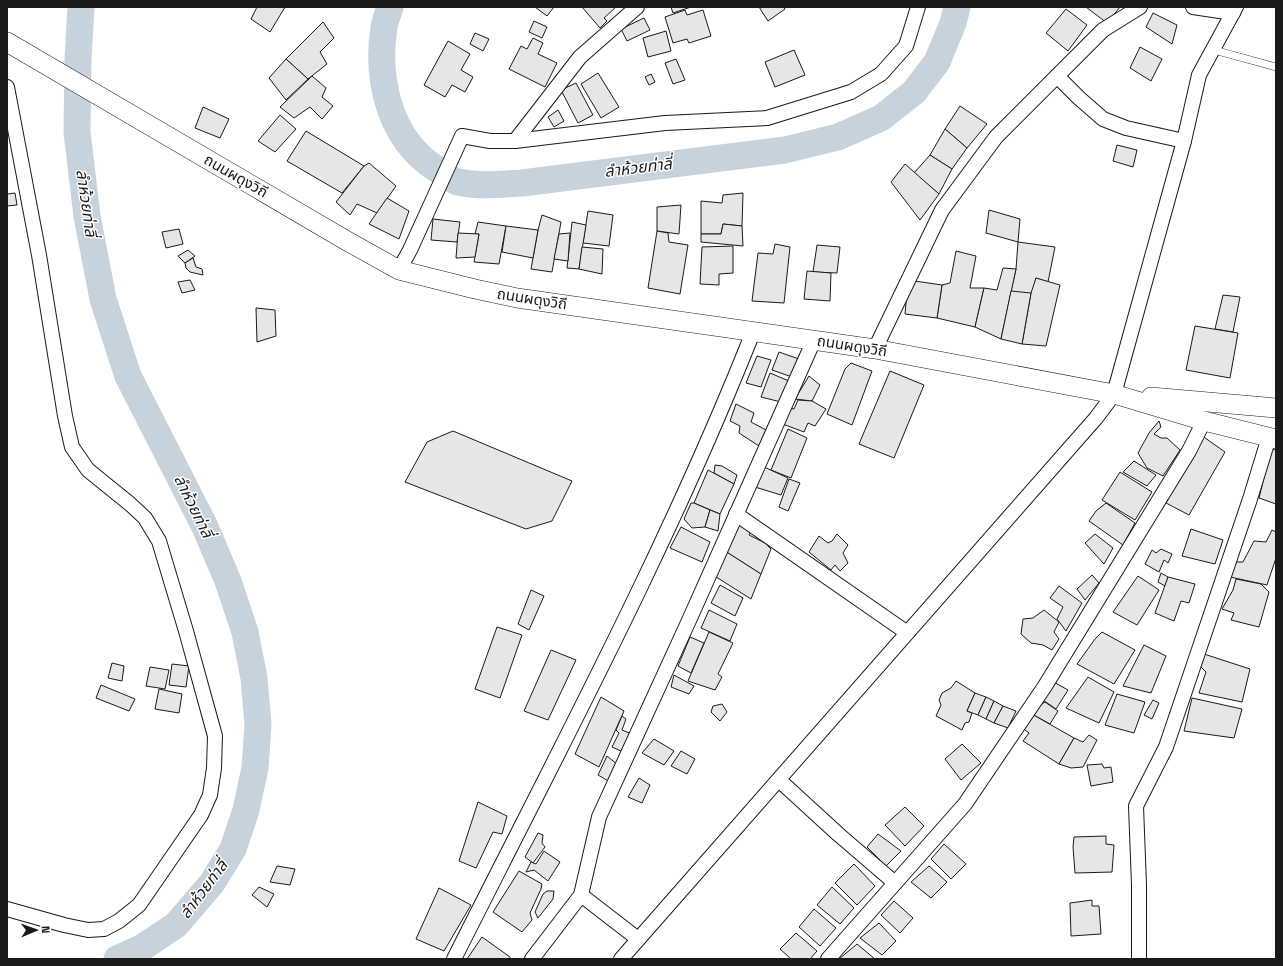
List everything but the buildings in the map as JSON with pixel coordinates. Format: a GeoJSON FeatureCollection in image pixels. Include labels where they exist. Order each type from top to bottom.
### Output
{"type":"FeatureCollection","features":[{"type":"Feature","properties":{"kind":"main road","name":"ถนนผดุงวิถี"},"geometry":{"type":"LineString","coordinates":[[9,43],[347,242],[399,270],[475,290],[517,298],[875,349],[1114,394]]}},
{"type":"Feature","properties":{"kind":"main road"},"geometry":{"type":"LineString","coordinates":[[1114,394],[1276,408]]}},
{"type":"Feature","properties":{"kind":"main road"},"geometry":{"type":"LineString","coordinates":[[1114,394],[1204,421],[1272,438]]}},
{"type":"Feature","properties":{"kind":"street"},"geometry":{"type":"LineString","coordinates":[[515,141],[580,57],[637,7]]}},
{"type":"Feature","properties":{"kind":"street"},"geometry":{"type":"LineString","coordinates":[[399,270],[410,250],[462,136],[490,142],[515,141],[665,123],[766,118],[851,92],[882,74],[906,46],[918,7]]}},
{"type":"Feature","properties":{"kind":"street"},"geometry":{"type":"LineString","coordinates":[[875,349],[942,210],[996,136],[1103,30],[1140,7]]}},
{"type":"Feature","properties":{"kind":"street"},"geometry":{"type":"LineString","coordinates":[[621,959],[884,660],[906,632],[1096,418],[1114,394],[1184,141],[1199,76],[1235,10],[1193,7]]}},
{"type":"Feature","properties":{"kind":"street"},"geometry":{"type":"LineString","coordinates":[[1057,76],[1103,119],[1126,128],[1184,141]]}},
{"type":"Feature","properties":{"kind":"street"},"geometry":{"type":"LineString","coordinates":[[7,87],[39,255],[65,416],[72,447],[88,470],[145,518],[159,541],[215,736],[214,768],[210,795],[201,815],[139,905],[119,921],[104,929],[88,930],[7,909]]}},
{"type":"Feature","properties":{"kind":"street"},"geometry":{"type":"LineString","coordinates":[[454,959],[534,803],[654,558],[726,400],[753,332]]}},
{"type":"Feature","properties":{"kind":"street"},"geometry":{"type":"LineString","coordinates":[[532,959],[581,895],[599,817],[814,340]]}},
{"type":"Feature","properties":{"kind":"street"},"geometry":{"type":"LineString","coordinates":[[828,959],[965,804],[1040,693],[1189,451],[1204,421]]}},
{"type":"Feature","properties":{"kind":"street"},"geometry":{"type":"LineString","coordinates":[[1139,959],[1139,885],[1136,806],[1166,747],[1272,438]]}},
{"type":"Feature","properties":{"kind":"street"},"geometry":{"type":"LineString","coordinates":[[736,514],[906,632]]}},
{"type":"Feature","properties":{"kind":"street"},"geometry":{"type":"LineString","coordinates":[[779,780],[838,834],[895,883]]}},
{"type":"Feature","properties":{"kind":"street"},"geometry":{"type":"LineString","coordinates":[[581,895],[638,939]]}},
{"type":"Feature","properties":{"kind":"lane"},"geometry":{"type":"LineString","coordinates":[[1214,50],[1276,67]]}},
{"type":"Feature","properties":{"kind":"waterway","name":"ลำห้วยท่าลี่"},"geometry":{"type":"LineString","coordinates":[[81,7],[78,59],[77,132],[87,216],[103,299],[128,376],[205,527],[228,581],[245,632],[254,678],[258,725],[255,768],[246,810],[233,849],[212,883],[176,925],[143,947],[117,959]]}},
{"type":"Feature","properties":{"kind":"waterway","name":"ลำห้วยท่าลี่"},"geometry":{"type":"LineString","coordinates":[[390,7],[384,27],[382,67],[384,87],[389,106],[397,124],[406,141],[419,155],[435,168],[455,181],[466,184],[482,185],[522,183],[785,150],[838,137],[881,118],[914,92],[937,62],[953,23],[957,7]]}}]}
